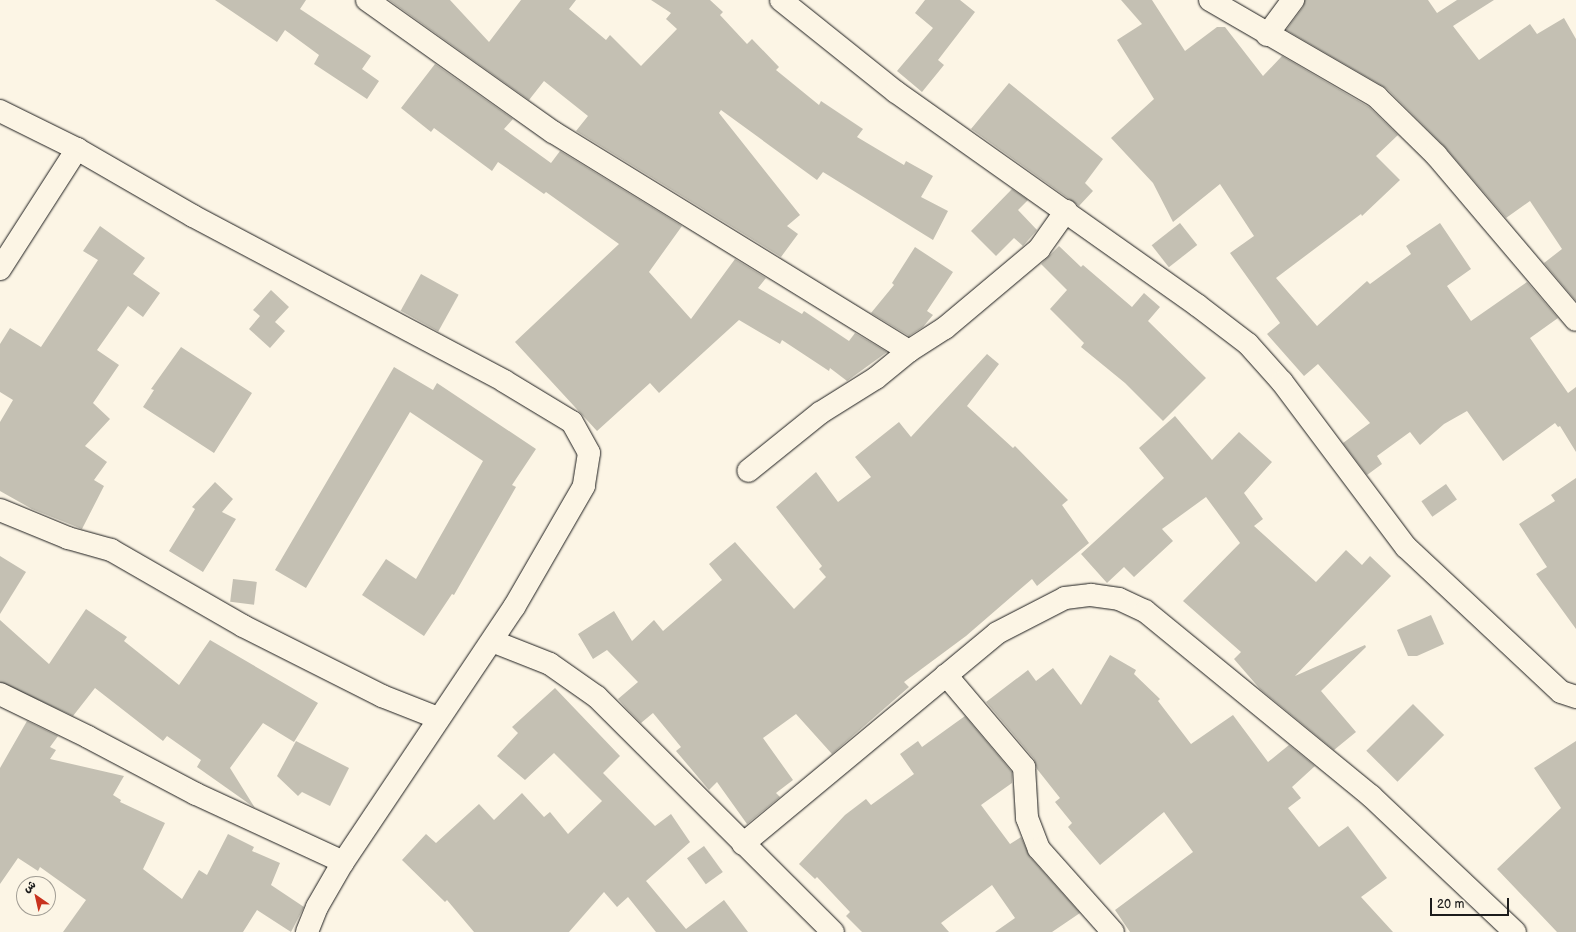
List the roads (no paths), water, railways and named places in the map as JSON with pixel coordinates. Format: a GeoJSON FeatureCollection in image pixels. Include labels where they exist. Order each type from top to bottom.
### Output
{"type":"FeatureCollection","features":[{"type":"Feature","properties":{"kind":"street"},"geometry":{"type":"LineString","coordinates":[[367,0],[553,132],[909,352]]}},
{"type":"Feature","properties":{"kind":"street"},"geometry":{"type":"LineString","coordinates":[[781,0],[896,92],[1197,304],[1248,344],[1282,382],[1406,548],[1561,692],[1576,697]]}},
{"type":"Feature","properties":{"kind":"street"},"geometry":{"type":"LineString","coordinates":[[1210,0],[1267,35],[1378,97],[1436,155],[1576,320]]}},
{"type":"Feature","properties":{"kind":"street"},"geometry":{"type":"LineString","coordinates":[[1267,35],[1293,0]]}},
{"type":"Feature","properties":{"kind":"street"},"geometry":{"type":"LineString","coordinates":[[0,111],[77,149],[193,216],[405,326],[504,381],[572,422],[588,453],[584,486],[492,641],[438,718],[343,862],[317,907],[307,932]]}},
{"type":"Feature","properties":{"kind":"street"},"geometry":{"type":"LineString","coordinates":[[0,269],[77,149]]}},
{"type":"Feature","properties":{"kind":"street"},"geometry":{"type":"LineString","coordinates":[[748,471],[820,413],[876,378],[909,352],[945,328],[1039,249],[1066,212]]}},
{"type":"Feature","properties":{"kind":"street"},"geometry":{"type":"LineString","coordinates":[[0,510],[68,538],[111,550],[243,626],[382,696],[438,718]]}},
{"type":"Feature","properties":{"kind":"street"},"geometry":{"type":"LineString","coordinates":[[743,844],[997,633],[1064,598],[1091,595],[1119,599],[1146,611],[1371,796],[1515,932]]}},
{"type":"Feature","properties":{"kind":"street"},"geometry":{"type":"LineString","coordinates":[[492,641],[550,664],[597,698],[642,740],[743,844],[833,932]]}},
{"type":"Feature","properties":{"kind":"street"},"geometry":{"type":"LineString","coordinates":[[946,675],[1024,767],[1027,818],[1039,849],[1113,932]]}},
{"type":"Feature","properties":{"kind":"street"},"geometry":{"type":"LineString","coordinates":[[0,694],[88,737],[196,794],[343,862]]}}]}
